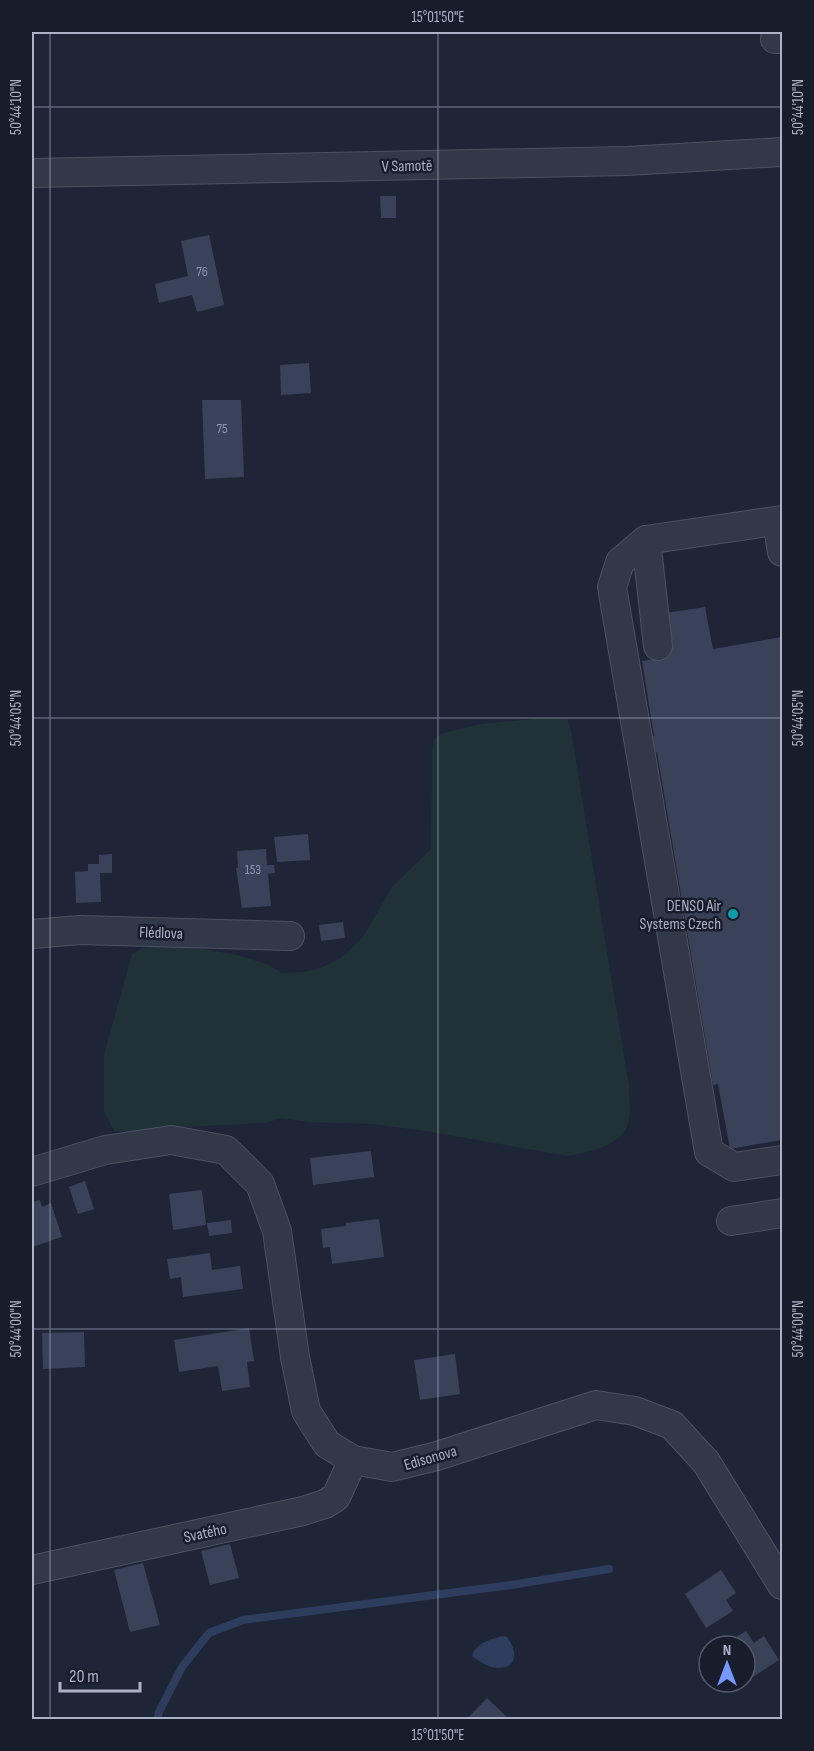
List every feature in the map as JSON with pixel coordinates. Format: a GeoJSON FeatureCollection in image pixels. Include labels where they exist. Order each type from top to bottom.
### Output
{"type":"FeatureCollection","features":[{"type":"Feature","properties":{"kind":"street","name":"V Samotě"},"geometry":{"type":"LineString","coordinates":[[32,172],[627,161],[783,152]]}},
{"type":"Feature","properties":{"kind":"street"},"geometry":{"type":"LineString","coordinates":[[783,552],[780,520],[646,540],[620,561],[612,587],[709,1152],[734,1167],[783,1160]]}},
{"type":"Feature","properties":{"kind":"street"},"geometry":{"type":"LineString","coordinates":[[646,540],[658,646]]}},
{"type":"Feature","properties":{"kind":"street","name":"Flédlova"},"geometry":{"type":"LineString","coordinates":[[32,934],[80,930],[290,936]]}},
{"type":"Feature","properties":{"kind":"street","name":"Edisonova"},"geometry":{"type":"LineString","coordinates":[[32,1172],[105,1150],[171,1140],[226,1150],[261,1184],[277,1231],[295,1357],[306,1411],[327,1444],[353,1460],[392,1467],[437,1456],[596,1405],[635,1411],[672,1425],[706,1462],[783,1585]]}},
{"type":"Feature","properties":{"kind":"street"},"geometry":{"type":"LineString","coordinates":[[731,1221],[783,1213]]}},
{"type":"Feature","properties":{"kind":"street","name":"Svatého"},"geometry":{"type":"LineString","coordinates":[[32,1570],[303,1512],[325,1504],[336,1497],[353,1460]]}},
{"type":"Feature","properties":{"kind":"shaded area"},"geometry":{"type":"Polygon","coordinates":[[[534,719],[567,719],[571,731],[629,1087],[629,1120],[620,1136],[605,1146],[568,1156],[373,1124],[309,1122],[281,1118],[266,1123],[114,1131],[104,1111],[104,1055],[132,954],[144,947],[189,947],[233,954],[267,964],[282,973],[304,972],[323,967],[341,958],[363,937],[393,886],[431,849],[434,740],[441,734],[480,724],[534,719]]]}},
{"type":"Feature","properties":{"kind":"water"},"geometry":{"type":"Polygon","coordinates":[[[502,1636],[507,1637],[513,1647],[514,1657],[510,1665],[495,1668],[472,1656],[480,1645],[502,1636]]]}},
{"type":"Feature","properties":{"kind":"building"},"geometry":{"type":"Polygon","coordinates":[[[380,196],[396,196],[396,218],[381,218],[380,196]]]}},
{"type":"Feature","properties":{"kind":"building"},"geometry":{"type":"Polygon","coordinates":[[[209,235],[224,305],[197,312],[192,295],[159,303],[155,284],[188,276],[181,241],[209,235]]]}},
{"type":"Feature","properties":{"kind":"building"},"geometry":{"type":"Polygon","coordinates":[[[309,363],[311,393],[281,395],[280,365],[309,363]]]}},
{"type":"Feature","properties":{"kind":"building"},"geometry":{"type":"Polygon","coordinates":[[[202,400],[241,400],[244,477],[205,479],[202,400]]]}},
{"type":"Feature","properties":{"kind":"building","name":"DENSO Air Systems Czech"},"geometry":{"type":"Polygon","coordinates":[[[705,607],[713,649],[782,637],[782,1140],[730,1149],[718,1084],[713,1085],[657,752],[647,754],[645,738],[654,736],[642,661],[666,657],[659,614],[705,607]]]}},
{"type":"Feature","properties":{"kind":"building"},"geometry":{"type":"Polygon","coordinates":[[[308,834],[310,860],[277,862],[274,837],[308,834]]]}},
{"type":"Feature","properties":{"kind":"building"},"geometry":{"type":"Polygon","coordinates":[[[266,849],[267,865],[274,865],[275,873],[268,874],[271,906],[242,908],[236,868],[238,868],[237,851],[266,849]]]}},
{"type":"Feature","properties":{"kind":"building"},"geometry":{"type":"Polygon","coordinates":[[[112,854],[112,873],[100,873],[101,902],[76,903],[75,872],[88,871],[88,864],[99,864],[99,855],[112,854]]]}},
{"type":"Feature","properties":{"kind":"building"},"geometry":{"type":"Polygon","coordinates":[[[343,922],[345,938],[321,941],[319,925],[343,922]]]}},
{"type":"Feature","properties":{"kind":"building"},"geometry":{"type":"Polygon","coordinates":[[[371,1151],[374,1177],[313,1185],[310,1158],[371,1151]]]}},
{"type":"Feature","properties":{"kind":"building"},"geometry":{"type":"Polygon","coordinates":[[[85,1181],[94,1209],[78,1214],[69,1187],[85,1181]]]}},
{"type":"Feature","properties":{"kind":"building"},"geometry":{"type":"Polygon","coordinates":[[[202,1190],[206,1225],[173,1230],[169,1194],[202,1190]]]}},
{"type":"Feature","properties":{"kind":"building"},"geometry":{"type":"Polygon","coordinates":[[[40,1200],[42,1207],[51,1203],[62,1237],[32,1247],[32,1202],[40,1200]]]}},
{"type":"Feature","properties":{"kind":"building"},"geometry":{"type":"Polygon","coordinates":[[[379,1219],[384,1257],[332,1264],[330,1247],[323,1248],[321,1229],[379,1219]]]}},
{"type":"Feature","properties":{"kind":"building"},"geometry":{"type":"Polygon","coordinates":[[[231,1220],[232,1233],[209,1236],[207,1223],[231,1220]]]}},
{"type":"Feature","properties":{"kind":"building"},"geometry":{"type":"Polygon","coordinates":[[[210,1253],[212,1270],[240,1266],[243,1289],[183,1297],[181,1277],[170,1279],[167,1259],[210,1253]]]}},
{"type":"Feature","properties":{"kind":"building"},"geometry":{"type":"Polygon","coordinates":[[[249,1328],[254,1361],[247,1362],[250,1387],[222,1391],[218,1366],[179,1372],[174,1340],[249,1328]]]}},
{"type":"Feature","properties":{"kind":"building"},"geometry":{"type":"Polygon","coordinates":[[[84,1332],[85,1367],[43,1369],[42,1333],[84,1332]]]}},
{"type":"Feature","properties":{"kind":"building"},"geometry":{"type":"Polygon","coordinates":[[[455,1354],[460,1394],[420,1400],[414,1360],[455,1354]]]}},
{"type":"Feature","properties":{"kind":"building"},"geometry":{"type":"Polygon","coordinates":[[[230,1544],[239,1578],[210,1585],[201,1551],[230,1544]]]}},
{"type":"Feature","properties":{"kind":"building"},"geometry":{"type":"Polygon","coordinates":[[[143,1563],[160,1625],[130,1632],[114,1570],[143,1563]]]}},
{"type":"Feature","properties":{"kind":"building"},"geometry":{"type":"Polygon","coordinates":[[[721,1570],[736,1593],[726,1600],[733,1611],[706,1628],[685,1594],[721,1570]]]}},
{"type":"Feature","properties":{"kind":"building"},"geometry":{"type":"Polygon","coordinates":[[[764,1636],[779,1660],[757,1674],[757,1641],[764,1636]]]}},
{"type":"Feature","properties":{"kind":"building"},"geometry":{"type":"Polygon","coordinates":[[[487,1698],[510,1720],[466,1720],[487,1698]]]}},
{"type":"Feature","properties":{"kind":"waterway"},"geometry":{"type":"LineString","coordinates":[[157,1720],[182,1667],[209,1633],[243,1620],[511,1585],[609,1569]]}},
{"type":"Feature","properties":{"kind":"place","name":"DENSO Air Systems Czech"},"geometry":{"type":"Point","coordinates":[733,914]}}]}
